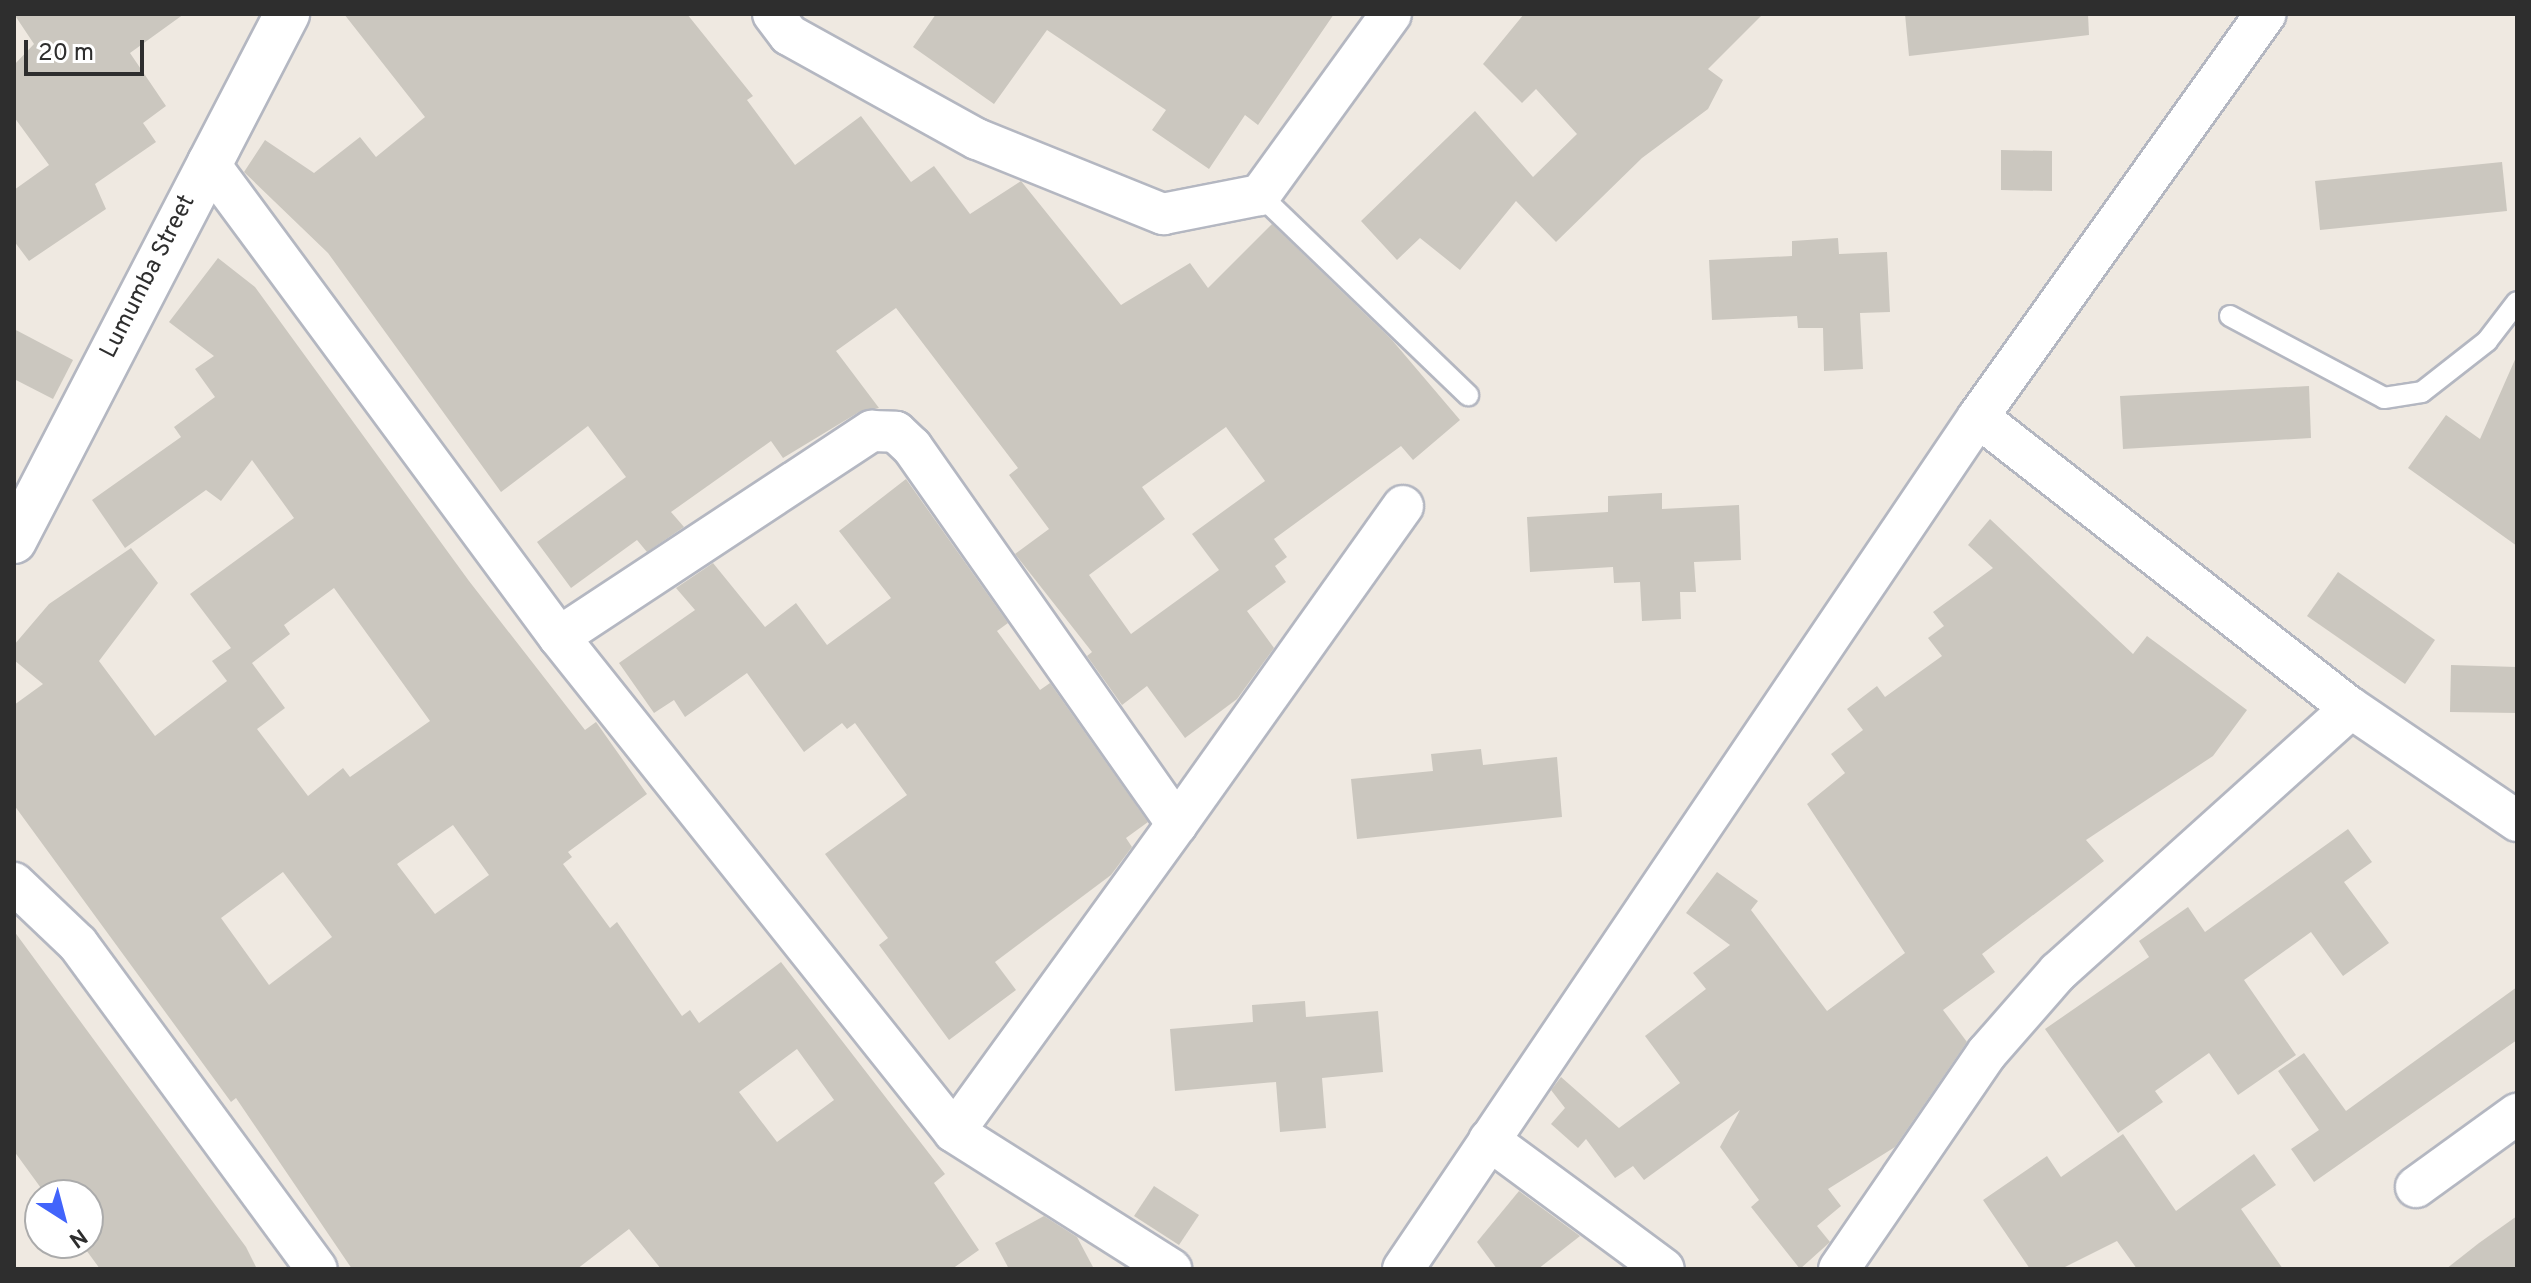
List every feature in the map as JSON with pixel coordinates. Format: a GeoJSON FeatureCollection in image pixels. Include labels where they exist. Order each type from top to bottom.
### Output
{"type":"FeatureCollection","features":[{"type":"Feature","properties":{"kind":"main road","name":"Lumumba Street"},"geometry":{"type":"LineString","coordinates":[[15,534],[287,14]]}},
{"type":"Feature","properties":{"kind":"street"},"geometry":{"type":"LineString","coordinates":[[773,14],[789,35],[977,139],[1163,214],[1260,195],[1391,14]]}},
{"type":"Feature","properties":{"kind":"street"},"geometry":{"type":"LineString","coordinates":[[1403,1269],[1978,417],[2265,14]]}},
{"type":"Feature","properties":{"kind":"street"},"geometry":{"type":"LineString","coordinates":[[208,162],[559,637],[954,1132],[1171,1269]]}},
{"type":"Feature","properties":{"kind":"street"},"geometry":{"type":"LineString","coordinates":[[1978,417],[2351,708],[2517,821]]}},
{"type":"Feature","properties":{"kind":"street"},"geometry":{"type":"LineString","coordinates":[[559,637],[884,429],[912,447],[1177,824]]}},
{"type":"Feature","properties":{"kind":"street"},"geometry":{"type":"LineString","coordinates":[[954,1132],[1403,506]]}},
{"type":"Feature","properties":{"kind":"street"},"geometry":{"type":"LineString","coordinates":[[1839,1269],[1987,1053],[2058,972],[2351,708]]}},
{"type":"Feature","properties":{"kind":"street"},"geometry":{"type":"LineString","coordinates":[[14,883],[78,944],[317,1269]]}},
{"type":"Feature","properties":{"kind":"street"},"geometry":{"type":"LineString","coordinates":[[2416,1187],[2517,1114]]}},
{"type":"Feature","properties":{"kind":"street"},"geometry":{"type":"LineString","coordinates":[[1489,1140],[1664,1269]]}},
{"type":"Feature","properties":{"kind":"lane"},"geometry":{"type":"LineString","coordinates":[[1260,195],[1468,395]]}},
{"type":"Feature","properties":{"kind":"lane"},"geometry":{"type":"LineString","coordinates":[[2230,316],[2384,398],[2422,392],[2487,341],[2517,302]]}},
{"type":"Feature","properties":{"kind":"building"},"geometry":{"type":"Polygon","coordinates":[[[14,14],[184,14],[130,53],[166,106],[143,123],[156,142],[95,184],[106,209],[29,261],[14,241],[14,190],[49,165],[14,117],[14,65],[34,44],[14,14]]]}},
{"type":"Feature","properties":{"kind":"building"},"geometry":{"type":"Polygon","coordinates":[[[344,14],[687,14],[753,96],[747,100],[795,165],[861,116],[911,182],[934,166],[970,214],[1021,181],[1121,305],[1190,263],[1208,288],[1272,224],[1392,340],[1460,420],[1413,460],[1401,446],[1274,539],[1287,557],[1275,566],[1286,582],[1247,611],[1274,648],[1237,699],[1185,738],[1147,686],[1122,705],[1087,656],[1092,652],[1015,554],[1049,529],[1009,475],[1018,468],[896,308],[836,351],[879,408],[859,412],[783,458],[771,441],[671,512],[684,527],[647,552],[637,540],[571,588],[537,542],[626,477],[588,426],[501,492],[328,253],[244,172],[265,140],[314,173],[360,137],[376,157],[425,117],[344,14]],[[1226,427],[1142,487],[1165,519],[1089,575],[1131,634],[1219,570],[1192,534],[1265,481],[1226,427]]]}},
{"type":"Feature","properties":{"kind":"building"},"geometry":{"type":"Polygon","coordinates":[[[936,14],[1334,14],[1258,125],[1245,115],[1209,169],[1152,130],[1166,110],[1047,30],[994,104],[913,47],[936,14]]]}},
{"type":"Feature","properties":{"kind":"building"},"geometry":{"type":"Polygon","coordinates":[[[1524,14],[1763,14],[1708,69],[1723,80],[1708,109],[1642,158],[1556,242],[1516,201],[1460,270],[1420,238],[1397,260],[1361,221],[1475,111],[1533,177],[1577,134],[1536,89],[1522,103],[1483,64],[1524,14]]]}},
{"type":"Feature","properties":{"kind":"building"},"geometry":{"type":"Polygon","coordinates":[[[1905,14],[2088,14],[2089,35],[1909,56],[1905,14]]]}},
{"type":"Feature","properties":{"kind":"building"},"geometry":{"type":"Polygon","coordinates":[[[2001,150],[2052,151],[2052,191],[2001,190],[2001,150]]]}},
{"type":"Feature","properties":{"kind":"building"},"geometry":{"type":"Polygon","coordinates":[[[2502,162],[2507,211],[2320,230],[2315,181],[2502,162]]]}},
{"type":"Feature","properties":{"kind":"building"},"geometry":{"type":"Polygon","coordinates":[[[1838,238],[1839,254],[1887,252],[1890,312],[1860,313],[1863,369],[1824,371],[1823,328],[1798,328],[1797,316],[1712,320],[1709,260],[1792,256],[1792,241],[1838,238]]]}},
{"type":"Feature","properties":{"kind":"building"},"geometry":{"type":"Polygon","coordinates":[[[218,258],[255,287],[469,581],[585,730],[596,722],[647,794],[568,852],[572,857],[563,864],[610,928],[617,922],[682,1016],[690,1010],[699,1023],[781,962],[945,1174],[934,1183],[979,1250],[952,1269],[661,1269],[629,1229],[577,1269],[352,1269],[236,1098],[231,1102],[14,805],[14,705],[43,684],[14,660],[14,645],[49,604],[131,548],[158,583],[99,661],[155,736],[227,681],[212,661],[231,648],[190,594],[294,518],[252,460],[221,501],[206,490],[125,548],[92,500],[181,437],[174,427],[215,397],[195,369],[214,356],[169,322],[218,258]],[[334,588],[284,625],[290,634],[252,663],[285,708],[257,729],[308,796],[343,768],[350,777],[430,721],[334,588]],[[453,825],[397,864],[435,914],[489,875],[453,825]],[[283,872],[221,918],[269,985],[332,937],[283,872]],[[797,1049],[739,1092],[777,1142],[834,1100],[797,1049]]]}},
{"type":"Feature","properties":{"kind":"building"},"geometry":{"type":"Polygon","coordinates":[[[14,329],[73,360],[53,399],[14,379],[14,329]]]}},
{"type":"Feature","properties":{"kind":"building"},"geometry":{"type":"Polygon","coordinates":[[[2517,355],[2517,546],[2408,468],[2446,415],[2480,439],[2517,355]]]}},
{"type":"Feature","properties":{"kind":"building"},"geometry":{"type":"Polygon","coordinates":[[[2309,386],[2311,438],[2123,449],[2120,396],[2309,386]]]}},
{"type":"Feature","properties":{"kind":"building"},"geometry":{"type":"Polygon","coordinates":[[[906,479],[1008,623],[997,631],[1040,690],[1050,683],[1148,822],[1126,838],[1132,847],[1111,875],[995,962],[1016,990],[949,1040],[879,945],[888,938],[825,854],[907,795],[855,723],[847,729],[842,723],[804,752],[747,673],[685,717],[674,700],[654,713],[619,663],[695,610],[676,588],[713,563],[765,627],[796,603],[827,645],[891,598],[839,531],[906,479]]]}},
{"type":"Feature","properties":{"kind":"building"},"geometry":{"type":"Polygon","coordinates":[[[1662,493],[1662,509],[1739,505],[1741,560],[1694,562],[1696,592],[1680,592],[1681,619],[1642,621],[1640,582],[1614,583],[1613,567],[1530,572],[1527,517],[1608,512],[1608,496],[1662,493]]]}},
{"type":"Feature","properties":{"kind":"building"},"geometry":{"type":"Polygon","coordinates":[[[1990,519],[2133,654],[2147,636],[2247,710],[2213,756],[2086,840],[2104,861],[1982,954],[1995,972],[1943,1010],[1967,1042],[1895,1147],[1828,1189],[1841,1206],[1817,1226],[1830,1242],[1800,1269],[1751,1207],[1759,1200],[1720,1147],[1740,1110],[1644,1180],[1633,1166],[1615,1178],[1586,1139],[1578,1148],[1551,1124],[1565,1108],[1551,1090],[1561,1077],[1619,1128],[1680,1083],[1645,1036],[1706,989],[1693,973],[1730,945],[1686,913],[1717,872],[1758,901],[1751,910],[1827,1011],[1905,953],[1807,804],[1845,773],[1831,754],[1863,730],[1847,709],[1877,686],[1885,697],[1942,656],[1928,638],[1944,626],[1933,612],[1993,568],[1968,545],[1990,519]]]}},
{"type":"Feature","properties":{"kind":"building"},"geometry":{"type":"Polygon","coordinates":[[[2338,572],[2435,640],[2405,684],[2307,616],[2338,572]]]}},
{"type":"Feature","properties":{"kind":"building"},"geometry":{"type":"Polygon","coordinates":[[[2451,665],[2517,667],[2517,713],[2450,712],[2451,665]]]}},
{"type":"Feature","properties":{"kind":"building"},"geometry":{"type":"Polygon","coordinates":[[[1481,749],[1483,765],[1557,757],[1562,817],[1357,839],[1351,779],[1433,771],[1431,754],[1481,749]]]}},
{"type":"Feature","properties":{"kind":"building"},"geometry":{"type":"Polygon","coordinates":[[[2348,829],[2372,862],[2344,882],[2389,943],[2343,976],[2311,932],[2244,980],[2296,1055],[2238,1095],[2209,1053],[2155,1091],[2163,1102],[2118,1133],[2045,1029],[2149,957],[2139,941],[2188,907],[2205,932],[2348,829]]]}},
{"type":"Feature","properties":{"kind":"building"},"geometry":{"type":"Polygon","coordinates":[[[14,931],[246,1247],[257,1269],[100,1269],[93,1259],[104,1259],[104,1179],[34,1179],[14,1151],[14,931]]]}},
{"type":"Feature","properties":{"kind":"building"},"geometry":{"type":"Polygon","coordinates":[[[2517,987],[2517,1040],[2314,1182],[2291,1149],[2319,1130],[2278,1071],[2304,1053],[2346,1111],[2517,987]]]}},
{"type":"Feature","properties":{"kind":"building"},"geometry":{"type":"Polygon","coordinates":[[[1305,1001],[1306,1017],[1378,1011],[1383,1072],[1322,1078],[1326,1128],[1280,1132],[1276,1082],[1175,1091],[1170,1029],[1253,1022],[1252,1005],[1305,1001]]]}},
{"type":"Feature","properties":{"kind":"building"},"geometry":{"type":"Polygon","coordinates":[[[2123,1134],[2176,1211],[2254,1154],[2276,1185],[2241,1209],[2283,1269],[2137,1269],[2117,1241],[2061,1269],[2030,1269],[1983,1200],[2047,1156],[2061,1177],[2123,1134]]]}},
{"type":"Feature","properties":{"kind":"building"},"geometry":{"type":"Polygon","coordinates":[[[1154,1186],[1199,1215],[1179,1245],[1134,1216],[1154,1186]]]}},
{"type":"Feature","properties":{"kind":"building"},"geometry":{"type":"Polygon","coordinates":[[[1519,1191],[1580,1236],[1538,1269],[1497,1269],[1477,1242],[1519,1191]]]}},
{"type":"Feature","properties":{"kind":"building"},"geometry":{"type":"Polygon","coordinates":[[[1044,1216],[1077,1237],[1094,1269],[1009,1269],[995,1243],[1044,1216]]]}},
{"type":"Feature","properties":{"kind":"building"},"geometry":{"type":"Polygon","coordinates":[[[2517,1216],[2517,1269],[2446,1269],[2479,1243],[2517,1216]]]}}]}
